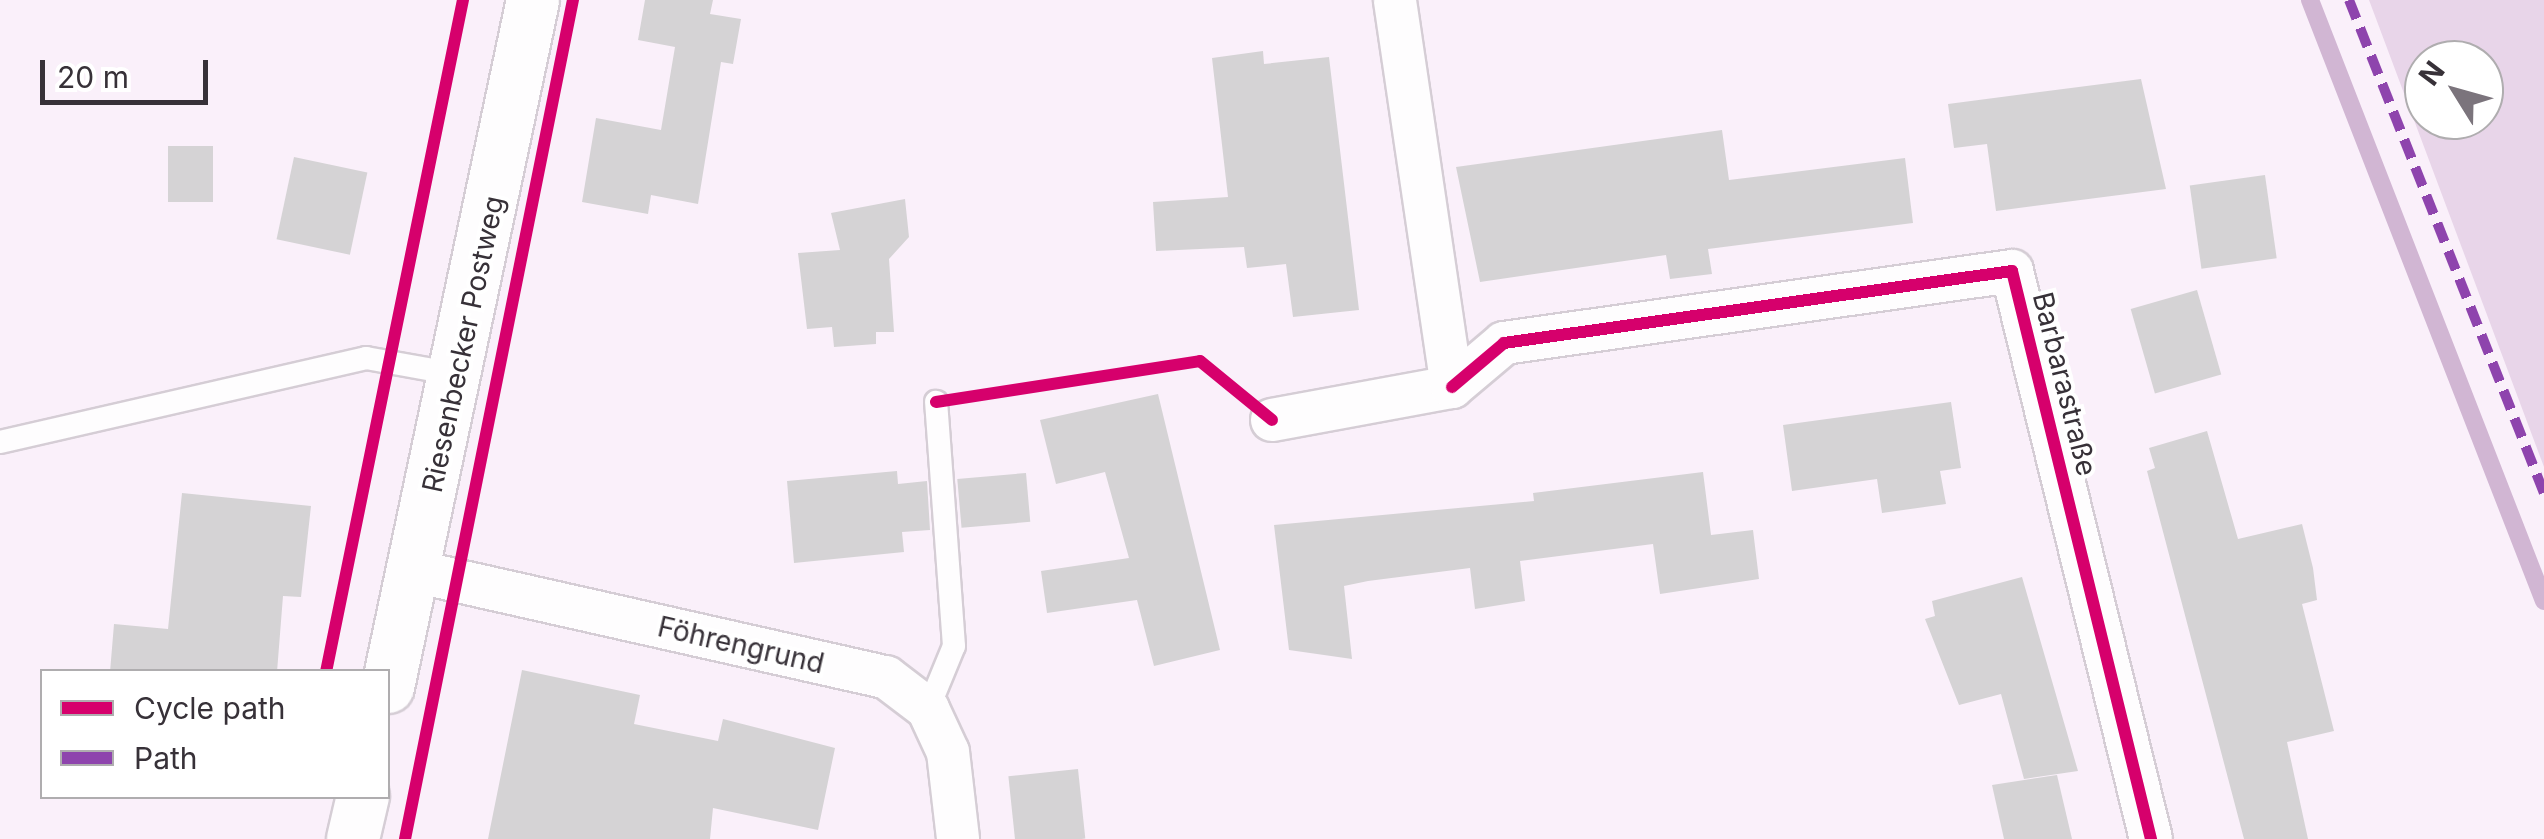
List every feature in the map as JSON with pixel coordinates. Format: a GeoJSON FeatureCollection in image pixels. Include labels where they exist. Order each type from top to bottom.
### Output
{"type":"FeatureCollection","features":[{"type":"Feature","properties":{"kind":"street","name":"Riesenbecker Postweg"},"geometry":{"type":"LineString","coordinates":[[390,678],[458,375],[533,0]]}},
{"type":"Feature","properties":{"kind":"street"},"geometry":{"type":"LineString","coordinates":[[1395,0],[1452,387]]}},
{"type":"Feature","properties":{"kind":"street","name":"Barbarastraße"},"geometry":{"type":"LineString","coordinates":[[1272,420],[1452,387],[1504,343],[2012,272],[2151,839]]}},
{"type":"Feature","properties":{"kind":"street","name":"Föhrengrund"},"geometry":{"type":"LineString","coordinates":[[414,571],[886,677],[928,709],[948,752],[958,839]]}},
{"type":"Feature","properties":{"kind":"street"},"geometry":{"type":"LineString","coordinates":[[353,839],[362,799]]}},
{"type":"Feature","properties":{"kind":"lane"},"geometry":{"type":"LineString","coordinates":[[0,442],[366,358],[458,375]]}},
{"type":"Feature","properties":{"kind":"lane"},"geometry":{"type":"LineString","coordinates":[[928,709],[954,646],[936,402]]}},
{"type":"Feature","properties":{"kind":"shaded area"},"geometry":{"type":"Polygon","coordinates":[[[2369,0],[2544,0],[2544,467],[2421,140],[2504,140],[2504,40],[2404,40],[2404,93],[2369,0]]]}},
{"type":"Feature","properties":{"kind":"building"},"geometry":{"type":"Polygon","coordinates":[[[645,0],[713,0],[710,14],[741,19],[733,64],[721,62],[698,204],[651,195],[648,214],[582,202],[596,118],[661,130],[675,47],[638,40],[645,0]]]}},
{"type":"Feature","properties":{"kind":"building"},"geometry":{"type":"Polygon","coordinates":[[[1263,51],[1264,64],[1329,57],[1359,310],[1293,317],[1286,264],[1247,268],[1244,247],[1156,251],[1153,202],[1228,197],[1212,58],[1263,51]]]}},
{"type":"Feature","properties":{"kind":"building"},"geometry":{"type":"Polygon","coordinates":[[[2141,79],[2166,189],[1996,211],[1987,144],[1954,148],[1948,104],[2141,79]]]}},
{"type":"Feature","properties":{"kind":"building"},"geometry":{"type":"Polygon","coordinates":[[[1722,130],[1729,180],[1905,158],[1913,223],[1708,249],[1712,274],[1670,279],[1666,255],[1480,282],[1456,167],[1722,130]]]}},
{"type":"Feature","properties":{"kind":"building"},"geometry":{"type":"Polygon","coordinates":[[[168,146],[213,146],[213,202],[168,202],[168,146]]]}},
{"type":"Feature","properties":{"kind":"building"},"geometry":{"type":"Polygon","coordinates":[[[294,157],[367,173],[350,255],[277,239],[294,157]]]}},
{"type":"Feature","properties":{"kind":"building"},"geometry":{"type":"Polygon","coordinates":[[[2265,175],[2277,258],[2201,269],[2190,186],[2265,175]]]}},
{"type":"Feature","properties":{"kind":"building"},"geometry":{"type":"Polygon","coordinates":[[[905,199],[909,237],[889,259],[894,332],[876,332],[876,344],[834,347],[832,327],[807,329],[798,253],[840,250],[831,213],[905,199]]]}},
{"type":"Feature","properties":{"kind":"building"},"geometry":{"type":"Polygon","coordinates":[[[2197,290],[2221,375],[2155,394],[2131,309],[2197,290]]]}},
{"type":"Feature","properties":{"kind":"building"},"geometry":{"type":"Polygon","coordinates":[[[1158,394],[1220,650],[1154,666],[1137,600],[1047,613],[1041,571],[1129,558],[1105,472],[1056,484],[1040,420],[1158,394]]]}},
{"type":"Feature","properties":{"kind":"building"},"geometry":{"type":"Polygon","coordinates":[[[1951,402],[1961,468],[1940,471],[1946,504],[1882,513],[1877,479],[1792,491],[1783,425],[1951,402]]]}},
{"type":"Feature","properties":{"kind":"building"},"geometry":{"type":"Polygon","coordinates":[[[2207,431],[2238,539],[2302,524],[2313,568],[2317,600],[2302,604],[2334,731],[2287,742],[2308,839],[2244,839],[2147,471],[2155,468],[2149,448],[2207,431]]]}},
{"type":"Feature","properties":{"kind":"building"},"geometry":{"type":"Polygon","coordinates":[[[897,471],[898,484],[927,481],[930,530],[902,532],[904,552],[794,563],[787,481],[897,471]]]}},
{"type":"Feature","properties":{"kind":"building"},"geometry":{"type":"Polygon","coordinates":[[[1703,472],[1711,535],[1753,530],[1759,579],[1660,594],[1653,544],[1520,561],[1525,601],[1475,609],[1470,568],[1368,581],[1344,586],[1352,659],[1289,650],[1274,525],[1534,501],[1533,493],[1703,472]]]}},
{"type":"Feature","properties":{"kind":"building"},"geometry":{"type":"Polygon","coordinates":[[[1026,473],[1030,522],[962,528],[957,479],[1026,473]]]}},
{"type":"Feature","properties":{"kind":"building"},"geometry":{"type":"Polygon","coordinates":[[[182,493],[311,506],[301,597],[283,596],[277,669],[110,669],[114,624],[168,629],[182,493]]]}},
{"type":"Feature","properties":{"kind":"building"},"geometry":{"type":"Polygon","coordinates":[[[2022,577],[2078,771],[2024,779],[2001,694],[1959,705],[1925,619],[1935,616],[1932,601],[2022,577]]]}},
{"type":"Feature","properties":{"kind":"building"},"geometry":{"type":"Polygon","coordinates":[[[522,670],[640,695],[634,724],[718,741],[723,719],[835,748],[818,830],[713,808],[710,839],[488,839],[522,670]]]}},
{"type":"Feature","properties":{"kind":"building"},"geometry":{"type":"Polygon","coordinates":[[[1078,769],[1085,839],[1015,839],[1008,776],[1078,769]]]}},
{"type":"Feature","properties":{"kind":"building"},"geometry":{"type":"Polygon","coordinates":[[[2057,775],[2072,839],[2004,839],[1992,785],[2057,775]]]}},
{"type":"Feature","properties":{"kind":"waterway"},"geometry":{"type":"LineString","coordinates":[[2310,0],[2544,601]]}},
{"type":"Feature","properties":{"kind":"marked path"},"geometry":{"type":"LineString","coordinates":[[2349,0],[2544,493]]}},
{"type":"Feature","properties":{"kind":"cycle path"},"geometry":{"type":"LineString","coordinates":[[327,669],[463,0]]}},
{"type":"Feature","properties":{"kind":"cycle path"},"geometry":{"type":"LineString","coordinates":[[405,839],[573,0]]}},
{"type":"Feature","properties":{"kind":"cycle path"},"geometry":{"type":"LineString","coordinates":[[1452,387],[1504,343],[2012,271],[2151,839]]}},
{"type":"Feature","properties":{"kind":"cycle path"},"geometry":{"type":"LineString","coordinates":[[936,402],[1200,361],[1272,420]]}}]}
